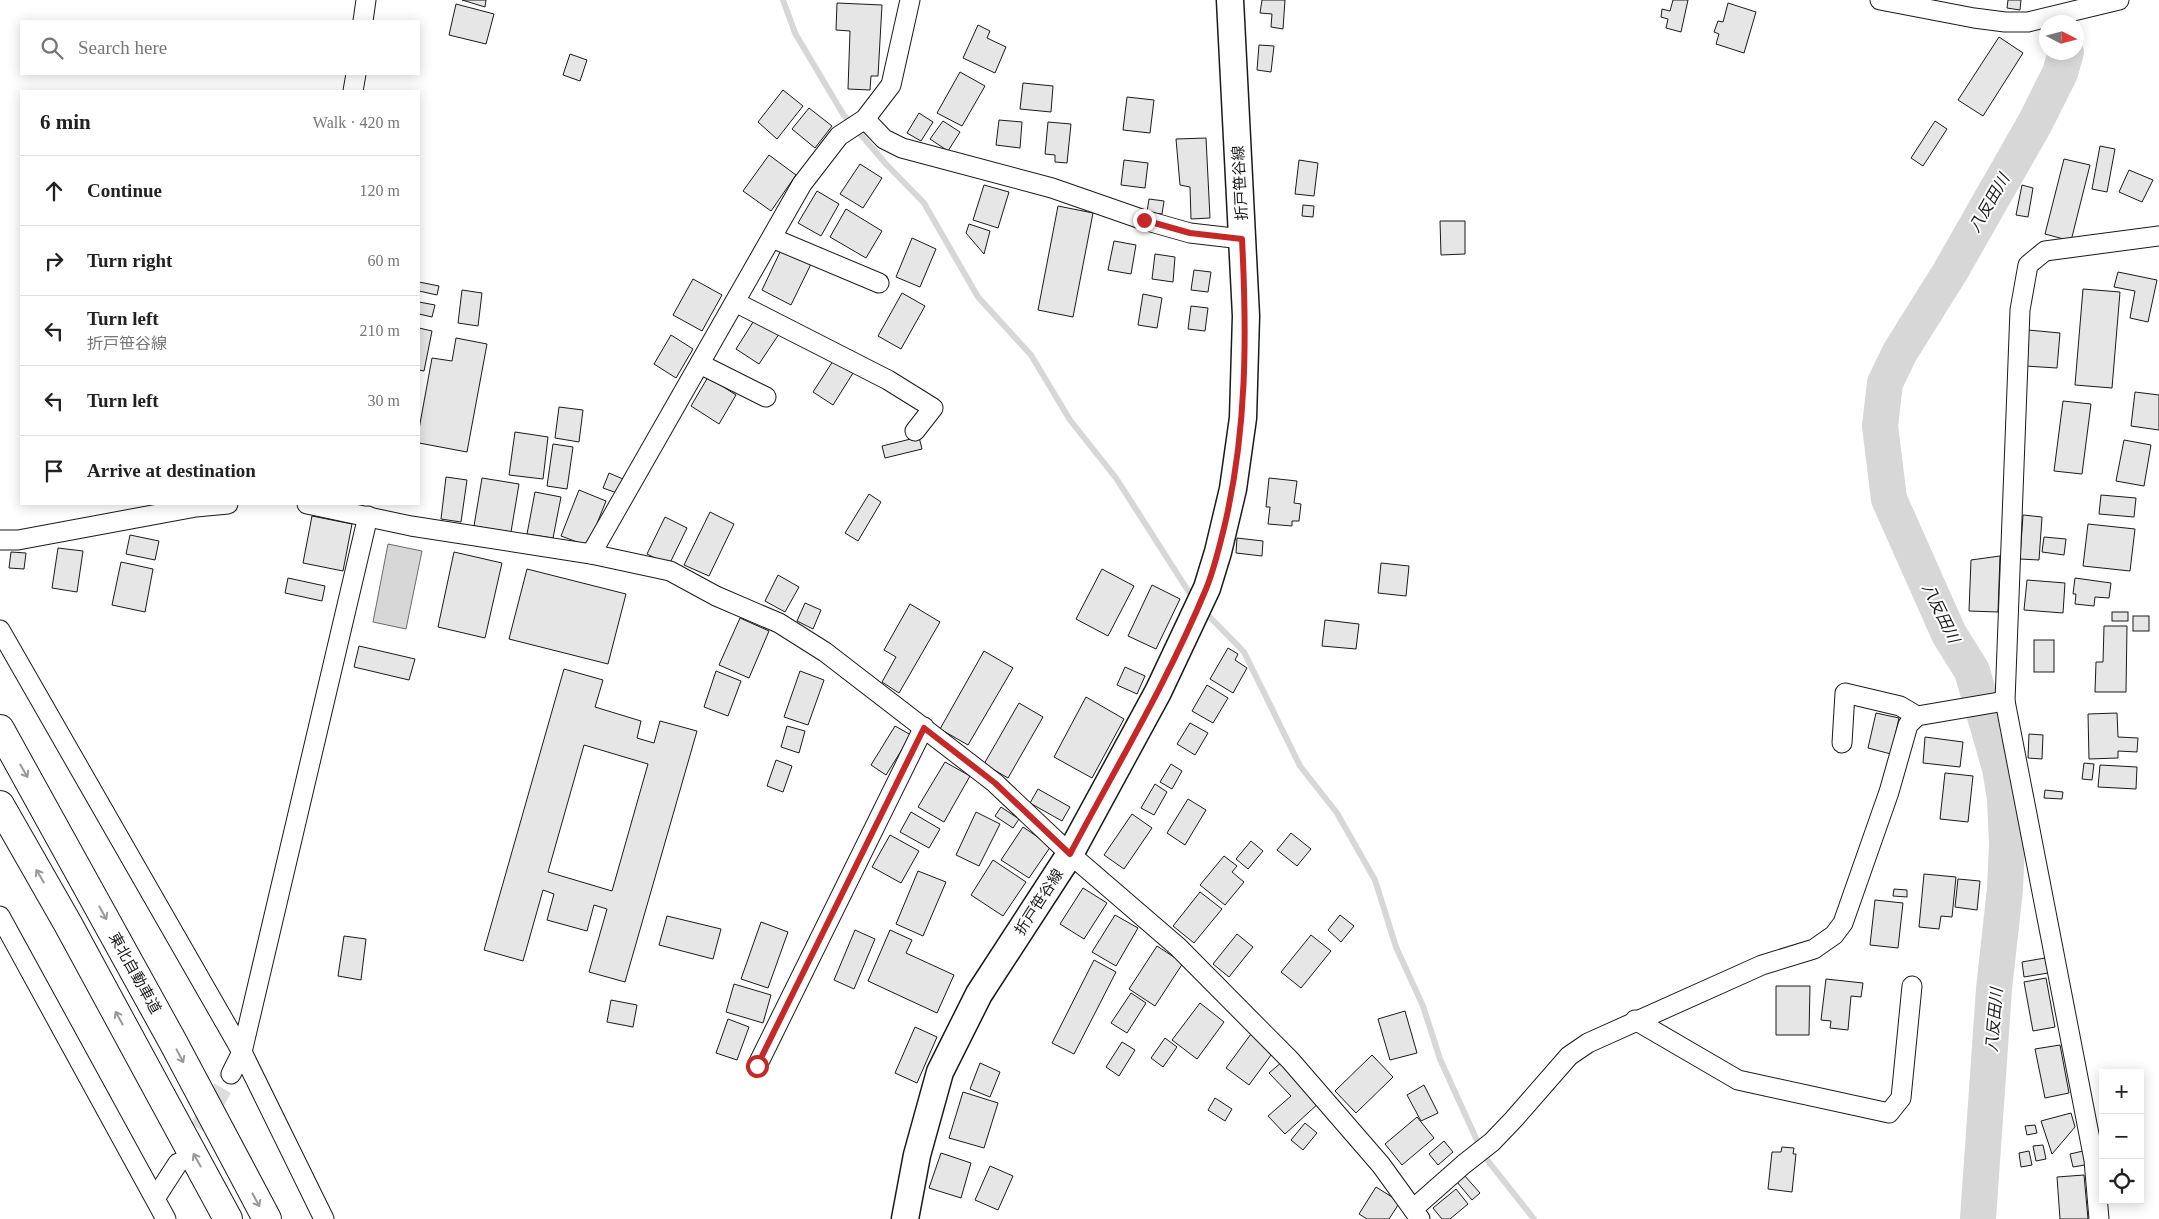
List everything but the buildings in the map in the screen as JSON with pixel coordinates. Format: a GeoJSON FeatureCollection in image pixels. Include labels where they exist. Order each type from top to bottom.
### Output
{"type":"FeatureCollection","features":[{"type":"Feature","properties":{"kind":"highway","name":"東北自動車道"},"geometry":{"type":"LineString","coordinates":[[0,729],[168,1033],[267,1219]]}},
{"type":"Feature","properties":{"kind":"highway"},"geometry":{"type":"LineString","coordinates":[[0,805],[72,932],[228,1219]]}},
{"type":"Feature","properties":{"kind":"main road","name":"折戸笹谷線"},"geometry":{"type":"LineString","coordinates":[[905,1219],[917,1155],[940,1072],[979,994],[1070,854],[1158,692],[1207,588],[1218,552],[1233,489],[1243,418],[1246,316],[1230,0]]}},
{"type":"Feature","properties":{"kind":"street"},"geometry":{"type":"LineString","coordinates":[[363,20],[366,0]]}},
{"type":"Feature","properties":{"kind":"street"},"geometry":{"type":"LineString","coordinates":[[591,554],[802,184],[839,136],[866,119],[891,85],[910,0]]}},
{"type":"Feature","properties":{"kind":"street"},"geometry":{"type":"LineString","coordinates":[[1880,0],[1974,18],[2005,22],[2028,22],[2119,0]]}},
{"type":"Feature","properties":{"kind":"street"},"geometry":{"type":"LineString","coordinates":[[354,90],[356,75]]}},
{"type":"Feature","properties":{"kind":"street"},"geometry":{"type":"LineString","coordinates":[[866,119],[884,139],[902,148],[1052,188],[1144,220],[1190,233],[1242,239]]}},
{"type":"Feature","properties":{"kind":"street"},"geometry":{"type":"LineString","coordinates":[[2099,1219],[2094,1160],[2005,701],[2020,310],[2028,265],[2045,252],[2159,236]]}},
{"type":"Feature","properties":{"kind":"street"},"geometry":{"type":"LineString","coordinates":[[772,238],[879,283]]}},
{"type":"Feature","properties":{"kind":"street"},"geometry":{"type":"LineString","coordinates":[[735,302],[888,380],[933,408],[915,431]]}},
{"type":"Feature","properties":{"kind":"street"},"geometry":{"type":"LineString","coordinates":[[700,364],[766,397]]}},
{"type":"Feature","properties":{"kind":"street"},"geometry":{"type":"LineString","coordinates":[[0,540],[18,540],[178,510],[220,505]]}},
{"type":"Feature","properties":{"kind":"street"},"geometry":{"type":"LineString","coordinates":[[328,505],[411,526],[591,554],[670,571],[716,596],[779,623],[825,652],[995,783],[1070,854],[1178,947],[1290,1060],[1380,1165],[1417,1214],[1464,1164],[1492,1142],[1569,1056],[1588,1043],[1635,1020],[1762,966],[1814,949],[1834,936],[1845,916],[1889,792],[1908,725],[1917,716],[2005,701]]}},
{"type":"Feature","properties":{"kind":"street"},"geometry":{"type":"LineString","coordinates":[[231,1074],[242,1052],[368,516]]}},
{"type":"Feature","properties":{"kind":"street"},"geometry":{"type":"LineString","coordinates":[[0,630],[242,1052],[324,1219]]}},
{"type":"Feature","properties":{"kind":"street"},"geometry":{"type":"LineString","coordinates":[[1842,744],[1846,693],[1900,706],[1917,716]]}},
{"type":"Feature","properties":{"kind":"street"},"geometry":{"type":"LineString","coordinates":[[757,1066],[924,728]]}},
{"type":"Feature","properties":{"kind":"street"},"geometry":{"type":"LineString","coordinates":[[0,916],[156,1197],[166,1219]]}},
{"type":"Feature","properties":{"kind":"street"},"geometry":{"type":"LineString","coordinates":[[1635,1020],[1738,1080],[1889,1113],[1900,1098],[1912,986]]}},
{"type":"Feature","properties":{"kind":"street"},"geometry":{"type":"LineString","coordinates":[[156,1197],[178,1163]]}},
{"type":"Feature","properties":{"kind":"shaded area"},"geometry":{"type":"Polygon","coordinates":[[[388,544],[422,551],[406,629],[373,622],[388,544]]]}},
{"type":"Feature","properties":{"kind":"waterway"},"geometry":{"type":"LineString","coordinates":[[783,0],[795,33],[843,114],[886,164],[924,203],[978,297],[1031,355],[1070,420],[1116,478],[1194,600]]}},
{"type":"Feature","properties":{"kind":"waterway","name":"八反田川"},"geometry":{"type":"LineString","coordinates":[[1978,1219],[1994,989],[2005,889],[2007,844],[2005,799],[2000,768],[1972,671],[1949,634],[1889,499],[1880,426],[1885,383],[1900,352],[1950,272],[2035,123],[2060,73],[2064,60]]}},
{"type":"Feature","properties":{"kind":"waterway"},"geometry":{"type":"LineString","coordinates":[[1204,611],[1244,652],[1300,766],[1337,813],[1375,880],[1396,947],[1423,1006],[1440,1059],[1484,1156],[1534,1219]]}},
{"type":"Feature","properties":{"kind":"tunnel"},"geometry":{"type":"LineString","coordinates":[[185,1153],[231,1074]]}},
{"type":"Feature","properties":{"kind":"route"},"geometry":{"type":"LineString","coordinates":[[757,1066],[924,728],[995,783],[1070,854],[1158,692],[1207,588],[1233,489],[1243,418],[1246,316],[1242,239],[1190,233],[1144,220]]}}]}
